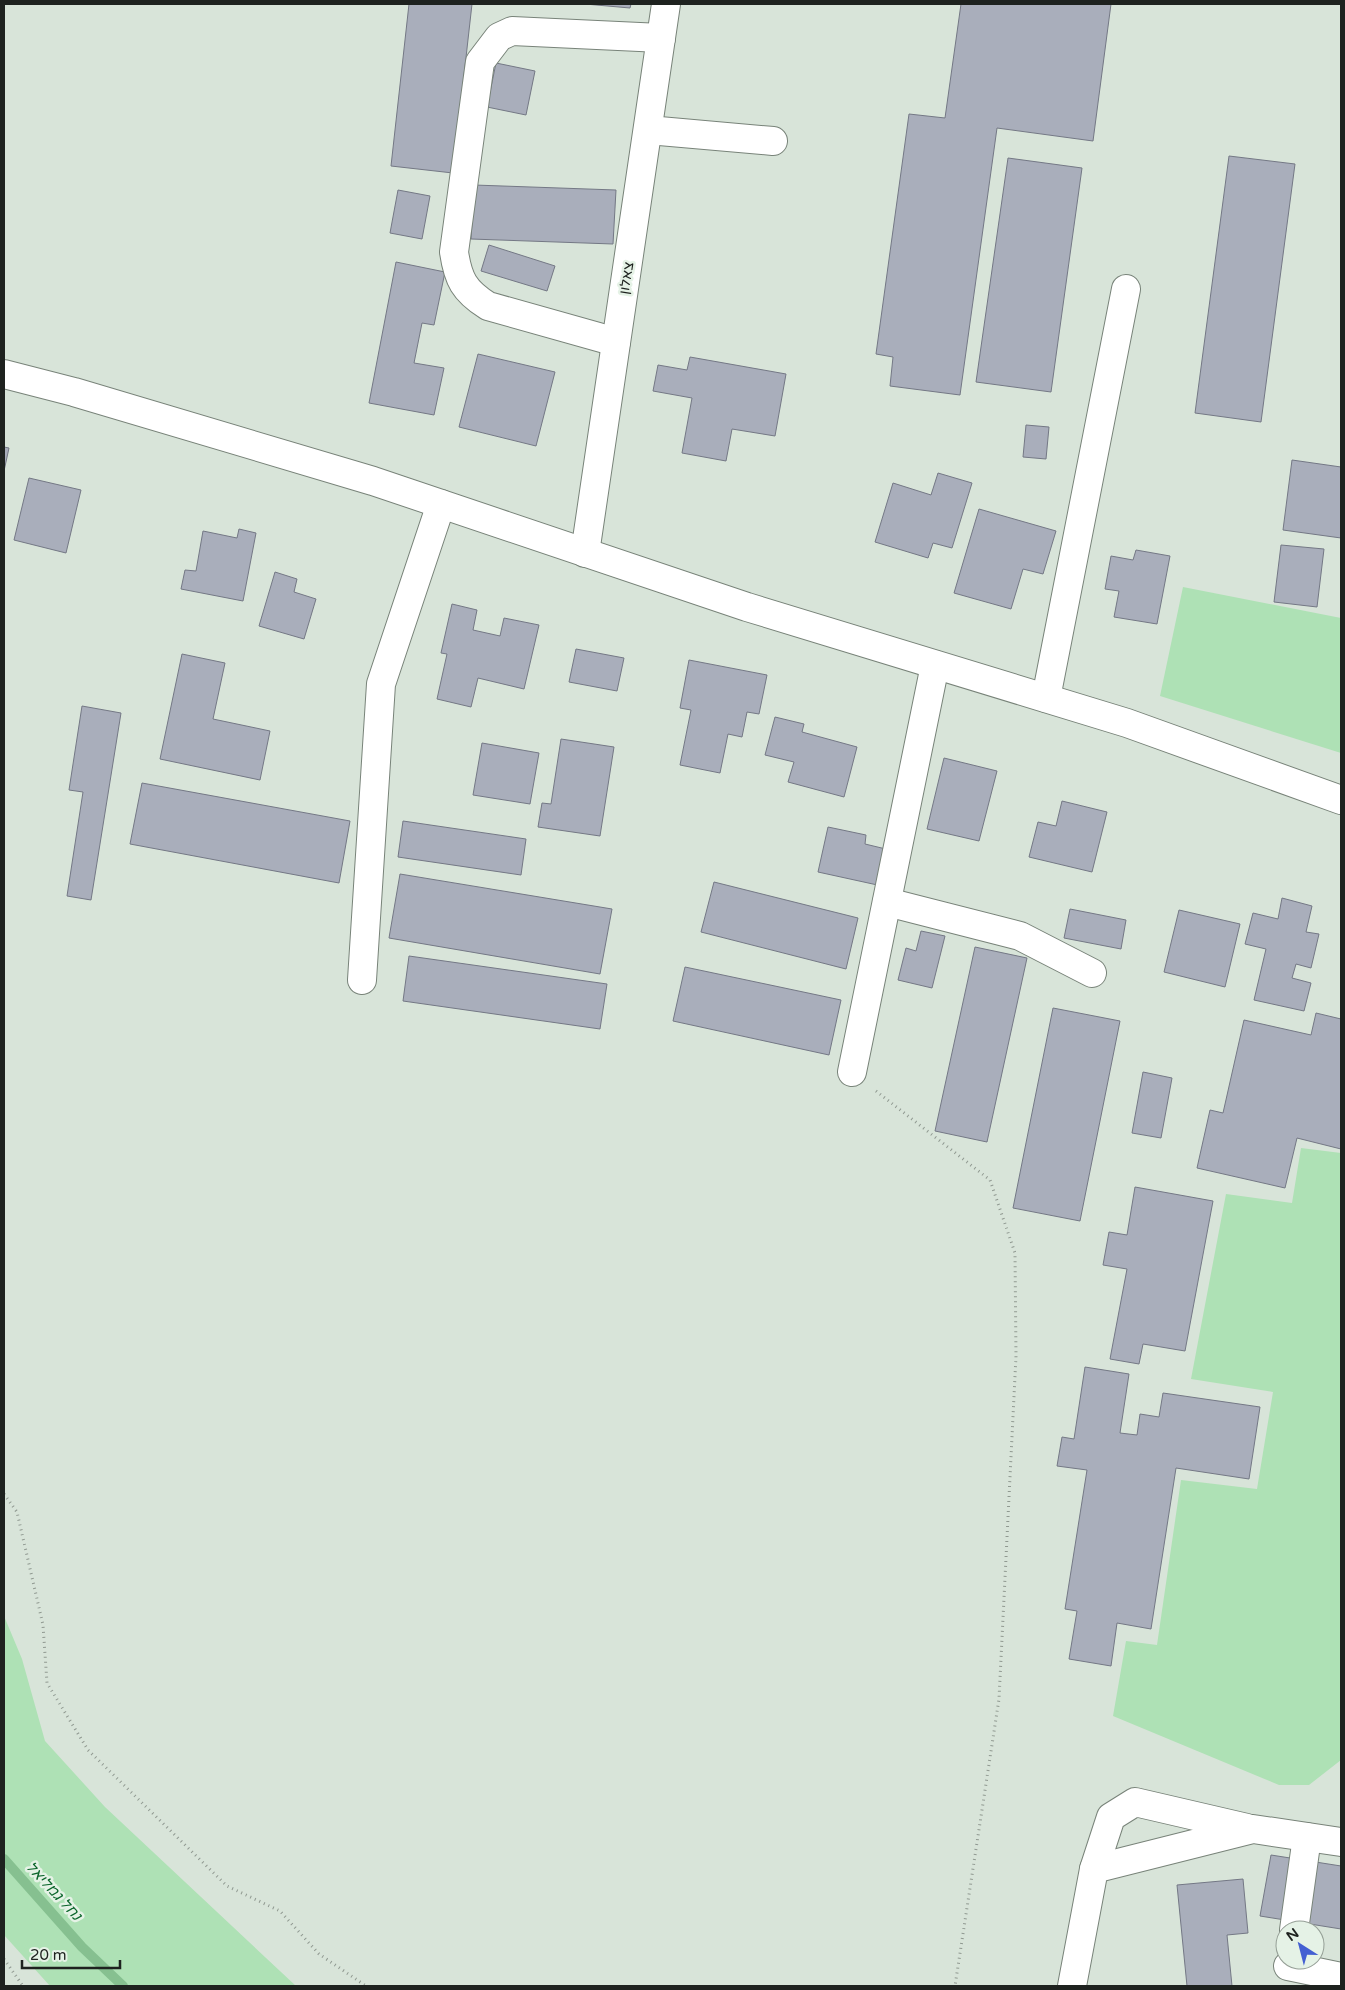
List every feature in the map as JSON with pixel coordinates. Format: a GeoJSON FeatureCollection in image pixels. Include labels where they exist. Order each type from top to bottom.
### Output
{"type":"FeatureCollection","features":[{"type":"Feature","properties":{"kind":"street","name":"צאלון"},"geometry":{"type":"LineString","coordinates":[[585,553],[666,4]]}},
{"type":"Feature","properties":{"kind":"street"},"geometry":{"type":"LineString","coordinates":[[616,342],[488,306],[473,297],[457,275],[454,252],[480,62],[499,38],[512,32],[661,38]]}},
{"type":"Feature","properties":{"kind":"street"},"geometry":{"type":"LineString","coordinates":[[648,130],[773,142]]}},
{"type":"Feature","properties":{"kind":"street"},"geometry":{"type":"LineString","coordinates":[[1046,698],[1126,289]]}},
{"type":"Feature","properties":{"kind":"street"},"geometry":{"type":"LineString","coordinates":[[4,374],[74,392],[363,478],[747,607],[1127,723],[1341,800]]}},
{"type":"Feature","properties":{"kind":"street"},"geometry":{"type":"LineString","coordinates":[[362,980],[381,684],[441,504]]}},
{"type":"Feature","properties":{"kind":"street"},"geometry":{"type":"LineString","coordinates":[[852,1072],[936,665]]}},
{"type":"Feature","properties":{"kind":"street"},"geometry":{"type":"LineString","coordinates":[[887,902],[1020,936],[1092,974]]}},
{"type":"Feature","properties":{"kind":"street"},"geometry":{"type":"LineString","coordinates":[[1072,1986],[1094,1869],[1112,1817],[1135,1802],[1253,1829],[1341,1842]]}},
{"type":"Feature","properties":{"kind":"street"},"geometry":{"type":"LineString","coordinates":[[1094,1869],[1253,1829]]}},
{"type":"Feature","properties":{"kind":"street"},"geometry":{"type":"LineString","coordinates":[[1295,1920],[1307,1837]]}},
{"type":"Feature","properties":{"kind":"street"},"geometry":{"type":"LineString","coordinates":[[1288,1971],[1341,1977]]}},
{"type":"Feature","properties":{"kind":"path"},"geometry":{"type":"LineString","coordinates":[[852,1072],[990,1180],[1015,1252],[1016,1356],[999,1698],[955,1986]]}},
{"type":"Feature","properties":{"kind":"path"},"geometry":{"type":"LineString","coordinates":[[4,1494],[17,1512],[41,1616],[47,1683],[88,1750],[227,1886],[280,1910],[319,1954],[366,1986]]}},
{"type":"Feature","properties":{"kind":"path"},"geometry":{"type":"LineString","coordinates":[[4,1959],[23,1986]]}},
{"type":"Feature","properties":{"kind":"green space"},"geometry":{"type":"Polygon","coordinates":[[[1183,587],[1341,618],[1341,753],[1160,696],[1183,587]]]}},
{"type":"Feature","properties":{"kind":"green space"},"geometry":{"type":"Polygon","coordinates":[[[1301,1148],[1341,1153],[1341,1760],[1309,1785],[1279,1785],[1113,1716],[1126,1641],[1157,1645],[1181,1480],[1257,1489],[1273,1392],[1191,1379],[1226,1194],[1292,1203],[1301,1148]]]}},
{"type":"Feature","properties":{"kind":"green space"},"geometry":{"type":"Polygon","coordinates":[[[4,1616],[22,1659],[45,1741],[105,1807],[296,1986],[50,1986],[4,1935],[4,1616]]]}},
{"type":"Feature","properties":{"kind":"building"},"geometry":{"type":"Polygon","coordinates":[[[409,4],[472,4],[453,173],[391,166],[409,4]]]}},
{"type":"Feature","properties":{"kind":"building"},"geometry":{"type":"Polygon","coordinates":[[[585,4],[631,4],[630,8],[585,4]]]}},
{"type":"Feature","properties":{"kind":"building"},"geometry":{"type":"Polygon","coordinates":[[[961,4],[1111,4],[1093,141],[997,128],[960,395],[890,386],[893,357],[876,354],[909,114],[945,118],[961,4]]]}},
{"type":"Feature","properties":{"kind":"building"},"geometry":{"type":"Polygon","coordinates":[[[496,63],[535,71],[526,115],[487,107],[496,63]]]}},
{"type":"Feature","properties":{"kind":"building"},"geometry":{"type":"Polygon","coordinates":[[[1229,156],[1295,164],[1261,422],[1195,413],[1229,156]]]}},
{"type":"Feature","properties":{"kind":"building"},"geometry":{"type":"Polygon","coordinates":[[[1008,158],[1082,168],[1051,392],[976,382],[1008,158]]]}},
{"type":"Feature","properties":{"kind":"building"},"geometry":{"type":"Polygon","coordinates":[[[474,185],[616,190],[613,244],[471,239],[474,185]]]}},
{"type":"Feature","properties":{"kind":"building"},"geometry":{"type":"Polygon","coordinates":[[[398,190],[430,196],[422,239],[390,233],[398,190]]]}},
{"type":"Feature","properties":{"kind":"building"},"geometry":{"type":"Polygon","coordinates":[[[489,245],[555,266],[547,291],[481,271],[489,245]]]}},
{"type":"Feature","properties":{"kind":"building"},"geometry":{"type":"Polygon","coordinates":[[[396,262],[445,272],[434,325],[422,323],[414,363],[444,368],[434,415],[369,403],[396,262]]]}},
{"type":"Feature","properties":{"kind":"building"},"geometry":{"type":"Polygon","coordinates":[[[478,354],[555,372],[536,446],[459,427],[478,354]]]}},
{"type":"Feature","properties":{"kind":"building"},"geometry":{"type":"Polygon","coordinates":[[[690,357],[786,374],[775,436],[732,429],[726,461],[682,453],[692,398],[653,391],[658,365],[687,370],[690,357]]]}},
{"type":"Feature","properties":{"kind":"building"},"geometry":{"type":"Polygon","coordinates":[[[1026,425],[1049,427],[1046,459],[1023,457],[1026,425]]]}},
{"type":"Feature","properties":{"kind":"building"},"geometry":{"type":"Polygon","coordinates":[[[4,447],[9,448],[4,471],[4,447]]]}},
{"type":"Feature","properties":{"kind":"building"},"geometry":{"type":"Polygon","coordinates":[[[1292,460],[1341,467],[1341,538],[1283,530],[1292,460]]]}},
{"type":"Feature","properties":{"kind":"building"},"geometry":{"type":"Polygon","coordinates":[[[938,473],[972,483],[952,548],[933,543],[928,558],[875,542],[893,483],[931,495],[938,473]]]}},
{"type":"Feature","properties":{"kind":"building"},"geometry":{"type":"Polygon","coordinates":[[[29,478],[81,490],[66,553],[14,540],[29,478]]]}},
{"type":"Feature","properties":{"kind":"building"},"geometry":{"type":"Polygon","coordinates":[[[979,509],[1056,531],[1043,574],[1023,569],[1011,609],[954,593],[979,509]]]}},
{"type":"Feature","properties":{"kind":"building"},"geometry":{"type":"Polygon","coordinates":[[[239,529],[256,533],[243,601],[181,589],[185,570],[196,571],[203,531],[237,538],[239,529]]]}},
{"type":"Feature","properties":{"kind":"building"},"geometry":{"type":"Polygon","coordinates":[[[1281,545],[1324,549],[1317,607],[1274,602],[1281,545]]]}},
{"type":"Feature","properties":{"kind":"building"},"geometry":{"type":"Polygon","coordinates":[[[1136,550],[1170,556],[1157,624],[1114,617],[1119,591],[1105,589],[1111,556],[1133,560],[1136,550]]]}},
{"type":"Feature","properties":{"kind":"building"},"geometry":{"type":"Polygon","coordinates":[[[275,572],[297,579],[294,592],[316,599],[304,639],[259,626],[275,572]]]}},
{"type":"Feature","properties":{"kind":"building"},"geometry":{"type":"Polygon","coordinates":[[[452,604],[477,610],[473,630],[500,636],[504,618],[539,625],[524,689],[478,678],[471,707],[437,699],[447,654],[441,653],[452,604]]]}},
{"type":"Feature","properties":{"kind":"building"},"geometry":{"type":"Polygon","coordinates":[[[576,649],[624,658],[617,691],[569,682],[576,649]]]}},
{"type":"Feature","properties":{"kind":"building"},"geometry":{"type":"Polygon","coordinates":[[[182,654],[225,663],[213,719],[270,731],[260,780],[160,759],[182,654]]]}},
{"type":"Feature","properties":{"kind":"building"},"geometry":{"type":"Polygon","coordinates":[[[689,660],[767,675],[759,714],[747,712],[742,737],[728,734],[720,773],[680,765],[691,710],[680,708],[689,660]]]}},
{"type":"Feature","properties":{"kind":"building"},"geometry":{"type":"Polygon","coordinates":[[[82,706],[121,713],[91,900],[67,896],[83,792],[69,790],[82,706]]]}},
{"type":"Feature","properties":{"kind":"building"},"geometry":{"type":"Polygon","coordinates":[[[775,717],[804,724],[802,732],[857,747],[844,797],[788,782],[794,762],[765,755],[775,717]]]}},
{"type":"Feature","properties":{"kind":"building"},"geometry":{"type":"Polygon","coordinates":[[[561,739],[614,747],[600,836],[538,827],[542,803],[551,804],[561,739]]]}},
{"type":"Feature","properties":{"kind":"building"},"geometry":{"type":"Polygon","coordinates":[[[482,743],[539,753],[530,804],[473,795],[482,743]]]}},
{"type":"Feature","properties":{"kind":"building"},"geometry":{"type":"Polygon","coordinates":[[[944,758],[997,771],[979,841],[927,829],[944,758]]]}},
{"type":"Feature","properties":{"kind":"building"},"geometry":{"type":"Polygon","coordinates":[[[142,783],[350,821],[339,883],[130,844],[142,783]]]}},
{"type":"Feature","properties":{"kind":"building"},"geometry":{"type":"Polygon","coordinates":[[[1062,801],[1107,812],[1092,872],[1029,857],[1038,822],[1056,826],[1062,801]]]}},
{"type":"Feature","properties":{"kind":"building"},"geometry":{"type":"Polygon","coordinates":[[[403,821],[526,839],[521,875],[398,857],[403,821]]]}},
{"type":"Feature","properties":{"kind":"building"},"geometry":{"type":"Polygon","coordinates":[[[828,827],[866,835],[865,844],[890,850],[882,886],[818,872],[828,827]]]}},
{"type":"Feature","properties":{"kind":"building"},"geometry":{"type":"Polygon","coordinates":[[[400,874],[612,909],[600,974],[389,938],[400,874]]]}},
{"type":"Feature","properties":{"kind":"building"},"geometry":{"type":"Polygon","coordinates":[[[714,882],[858,918],[846,969],[701,932],[714,882]]]}},
{"type":"Feature","properties":{"kind":"building"},"geometry":{"type":"Polygon","coordinates":[[[1282,898],[1312,906],[1306,932],[1319,934],[1311,968],[1296,964],[1292,978],[1311,983],[1304,1011],[1254,1000],[1266,949],[1245,944],[1253,913],[1278,919],[1282,898]]]}},
{"type":"Feature","properties":{"kind":"building"},"geometry":{"type":"Polygon","coordinates":[[[1070,909],[1126,920],[1121,949],[1064,938],[1070,909]]]}},
{"type":"Feature","properties":{"kind":"building"},"geometry":{"type":"Polygon","coordinates":[[[1179,910],[1240,924],[1225,987],[1164,972],[1179,910]]]}},
{"type":"Feature","properties":{"kind":"building"},"geometry":{"type":"Polygon","coordinates":[[[921,931],[945,936],[932,988],[898,980],[906,948],[916,951],[921,931]]]}},
{"type":"Feature","properties":{"kind":"building"},"geometry":{"type":"Polygon","coordinates":[[[975,947],[1027,958],[987,1142],[935,1131],[975,947]]]}},
{"type":"Feature","properties":{"kind":"building"},"geometry":{"type":"Polygon","coordinates":[[[409,956],[607,984],[600,1029],[403,1001],[409,956]]]}},
{"type":"Feature","properties":{"kind":"building"},"geometry":{"type":"Polygon","coordinates":[[[685,967],[841,1000],[829,1055],[673,1021],[685,967]]]}},
{"type":"Feature","properties":{"kind":"building"},"geometry":{"type":"Polygon","coordinates":[[[1053,1008],[1120,1021],[1080,1221],[1013,1208],[1053,1008]]]}},
{"type":"Feature","properties":{"kind":"building"},"geometry":{"type":"Polygon","coordinates":[[[1316,1013],[1341,1019],[1341,1149],[1297,1138],[1285,1188],[1197,1168],[1210,1110],[1223,1113],[1244,1020],[1311,1035],[1316,1013]]]}},
{"type":"Feature","properties":{"kind":"building"},"geometry":{"type":"Polygon","coordinates":[[[1143,1072],[1172,1078],[1161,1138],[1132,1133],[1143,1072]]]}},
{"type":"Feature","properties":{"kind":"building"},"geometry":{"type":"Polygon","coordinates":[[[1135,1187],[1213,1201],[1185,1351],[1143,1344],[1139,1364],[1110,1359],[1127,1269],[1103,1265],[1109,1232],[1127,1235],[1135,1187]]]}},
{"type":"Feature","properties":{"kind":"building"},"geometry":{"type":"Polygon","coordinates":[[[1085,1367],[1129,1374],[1120,1433],[1137,1435],[1140,1414],[1159,1417],[1163,1393],[1260,1407],[1249,1479],[1176,1468],[1151,1629],[1117,1623],[1111,1666],[1069,1659],[1077,1611],[1065,1609],[1087,1470],[1057,1466],[1062,1437],[1074,1439],[1085,1367]]]}},
{"type":"Feature","properties":{"kind":"building"},"geometry":{"type":"Polygon","coordinates":[[[1271,1855],[1341,1866],[1341,1929],[1325,1926],[1325,1920],[1285,1920],[1260,1916],[1271,1855]]]}},
{"type":"Feature","properties":{"kind":"building"},"geometry":{"type":"Polygon","coordinates":[[[1243,1879],[1248,1933],[1227,1935],[1232,1986],[1187,1986],[1177,1885],[1243,1879]]]}},
{"type":"Feature","properties":{"kind":"waterway","name":"נחל גמליאל"},"geometry":{"type":"LineString","coordinates":[[4,1859],[82,1947],[123,1986]]}}]}
